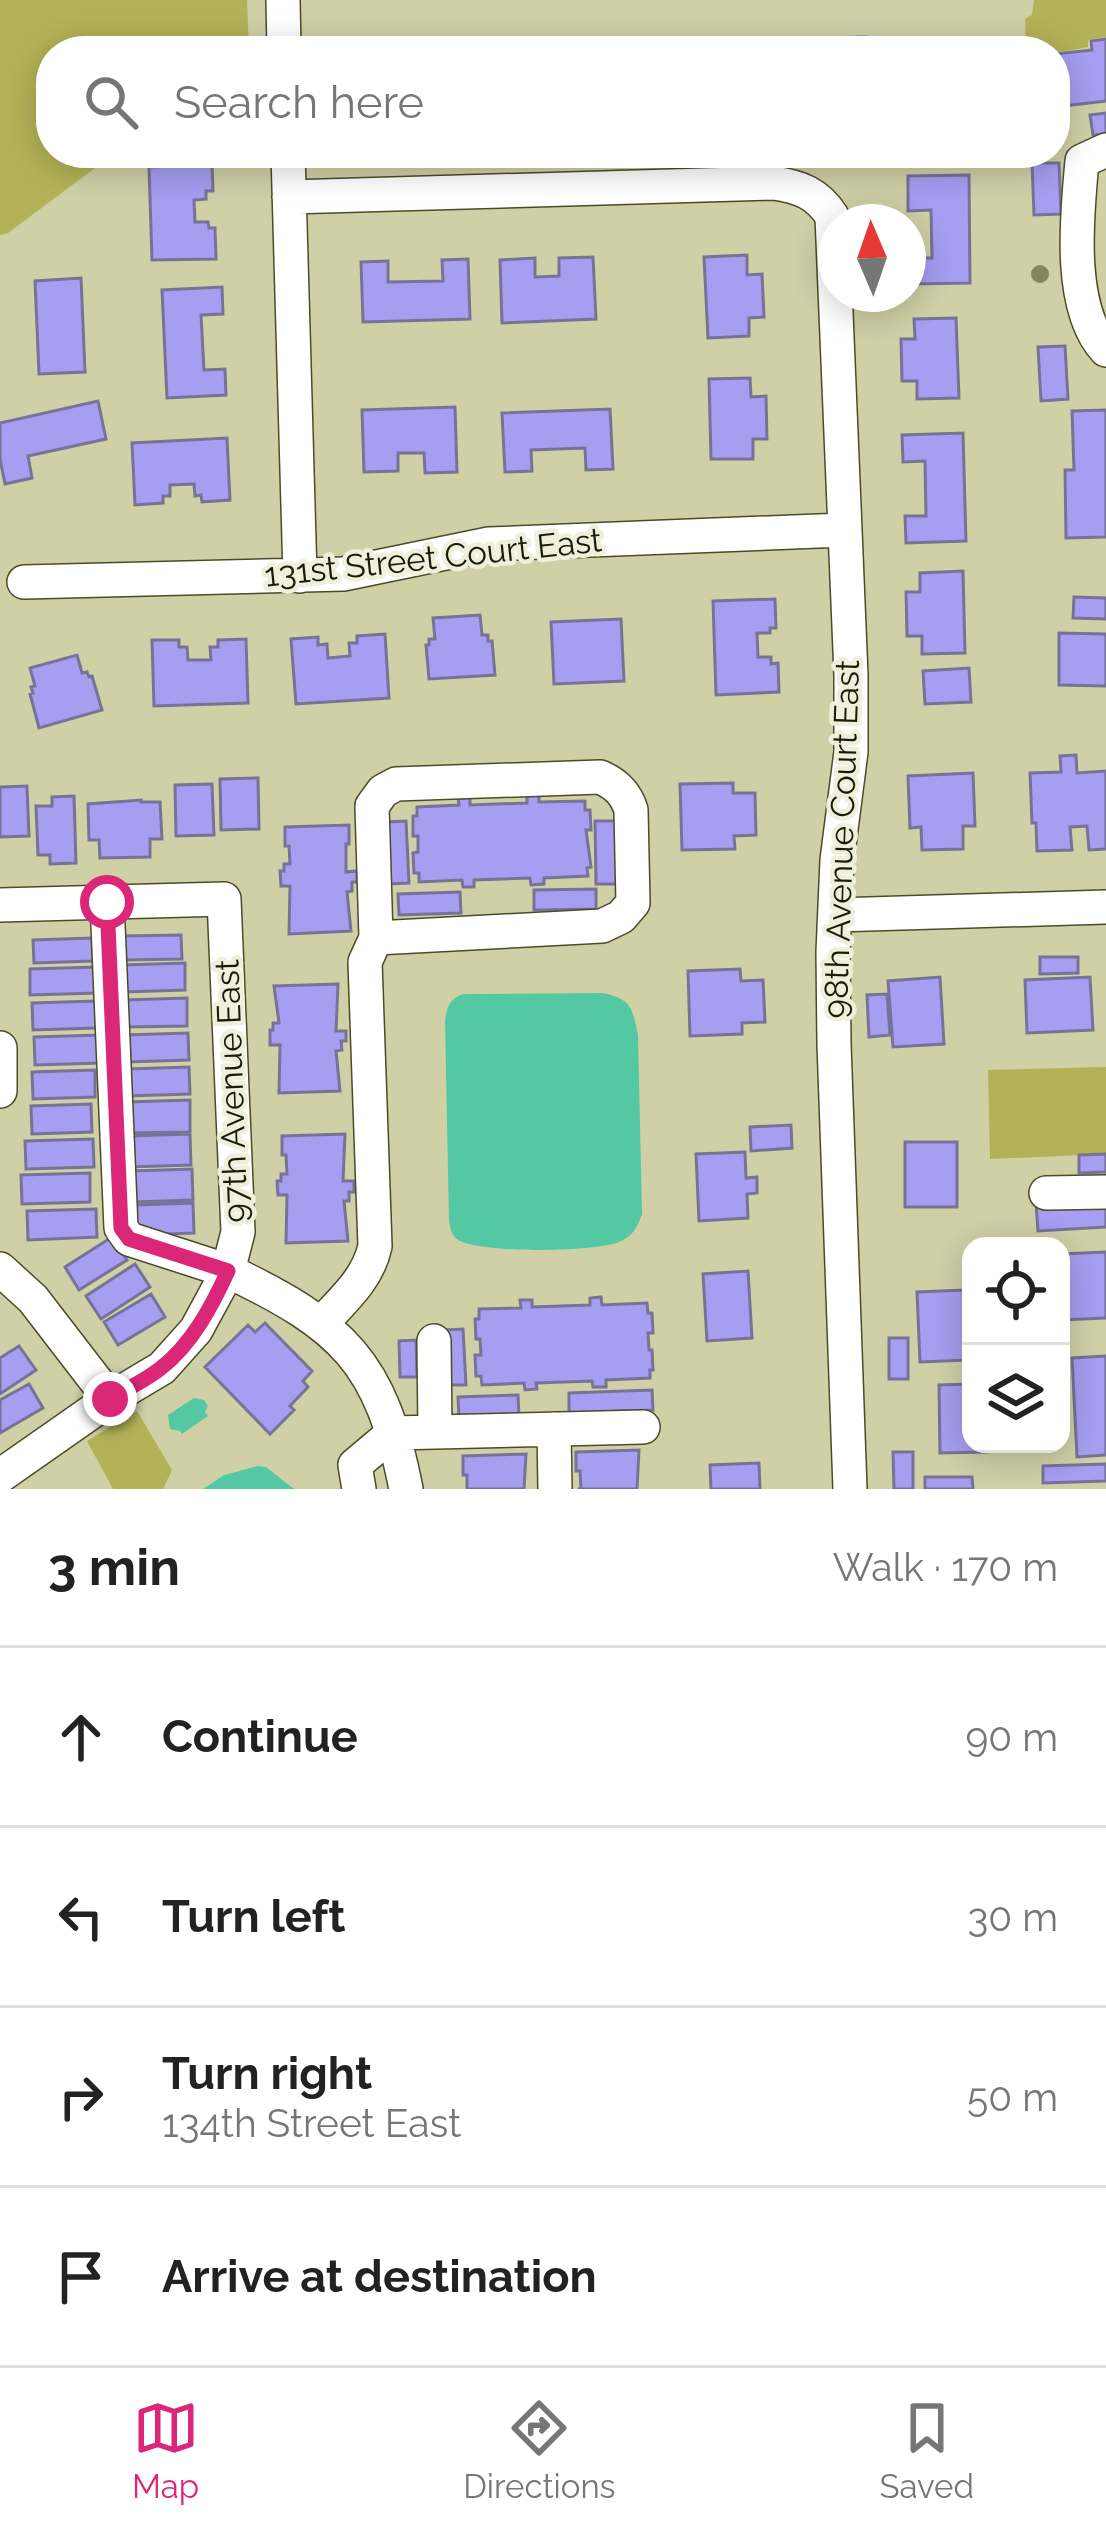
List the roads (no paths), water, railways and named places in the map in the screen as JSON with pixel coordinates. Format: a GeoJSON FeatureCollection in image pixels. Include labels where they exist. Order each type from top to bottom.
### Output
{"type":"FeatureCollection","features":[{"type":"Feature","properties":{"kind":"street"},"geometry":{"type":"LineString","coordinates":[[283,0],[284,36]]}},
{"type":"Feature","properties":{"kind":"street"},"geometry":{"type":"LineString","coordinates":[[1094,156],[1079,194],[1079,277],[1086,313],[1106,350]]}},
{"type":"Feature","properties":{"kind":"street"},"geometry":{"type":"LineString","coordinates":[[288,168],[300,576]]}},
{"type":"Feature","properties":{"kind":"street","name":"98th Avenue Court East"},"geometry":{"type":"LineString","coordinates":[[289,197],[774,183],[806,190],[832,216],[850,675],[851,752],[837,860],[833,1044],[850,1489]]}},
{"type":"Feature","properties":{"kind":"street","name":"131st Street Court East"},"geometry":{"type":"LineString","coordinates":[[24,581],[343,574],[489,544],[843,530]]}},
{"type":"Feature","properties":{"kind":"street"},"geometry":{"type":"LineString","coordinates":[[321,1324],[361,1280],[375,1246],[365,962],[376,938],[372,806],[383,790],[396,784],[600,777],[627,797],[633,903],[621,916],[602,926],[376,938]]}},
{"type":"Feature","properties":{"kind":"street","name":"97th Avenue East"},"geometry":{"type":"LineString","coordinates":[[107,902],[224,899],[238,1232],[228,1271],[271,1291],[321,1324],[362,1363],[392,1433],[406,1489]]}},
{"type":"Feature","properties":{"kind":"street"},"geometry":{"type":"LineString","coordinates":[[0,905],[107,902],[121,1228],[129,1239],[228,1271],[196,1330],[178,1352],[0,1477],[11,1489]]}},
{"type":"Feature","properties":{"kind":"street"},"geometry":{"type":"LineString","coordinates":[[835,914],[1106,907]]}},
{"type":"Feature","properties":{"kind":"street"},"geometry":{"type":"LineString","coordinates":[[0,1048],[0,1091]]}},
{"type":"Feature","properties":{"kind":"street"},"geometry":{"type":"LineString","coordinates":[[1046,1193],[1106,1192]]}},
{"type":"Feature","properties":{"kind":"street"},"geometry":{"type":"LineString","coordinates":[[0,1269],[33,1299],[110,1399]]}},
{"type":"Feature","properties":{"kind":"street"},"geometry":{"type":"LineString","coordinates":[[434,1341],[435,1432]]}},
{"type":"Feature","properties":{"kind":"street"},"geometry":{"type":"LineString","coordinates":[[359,1489],[356,1465],[392,1433],[643,1426]]}},
{"type":"Feature","properties":{"kind":"street"},"geometry":{"type":"LineString","coordinates":[[554,1429],[555,1489]]}}]}
